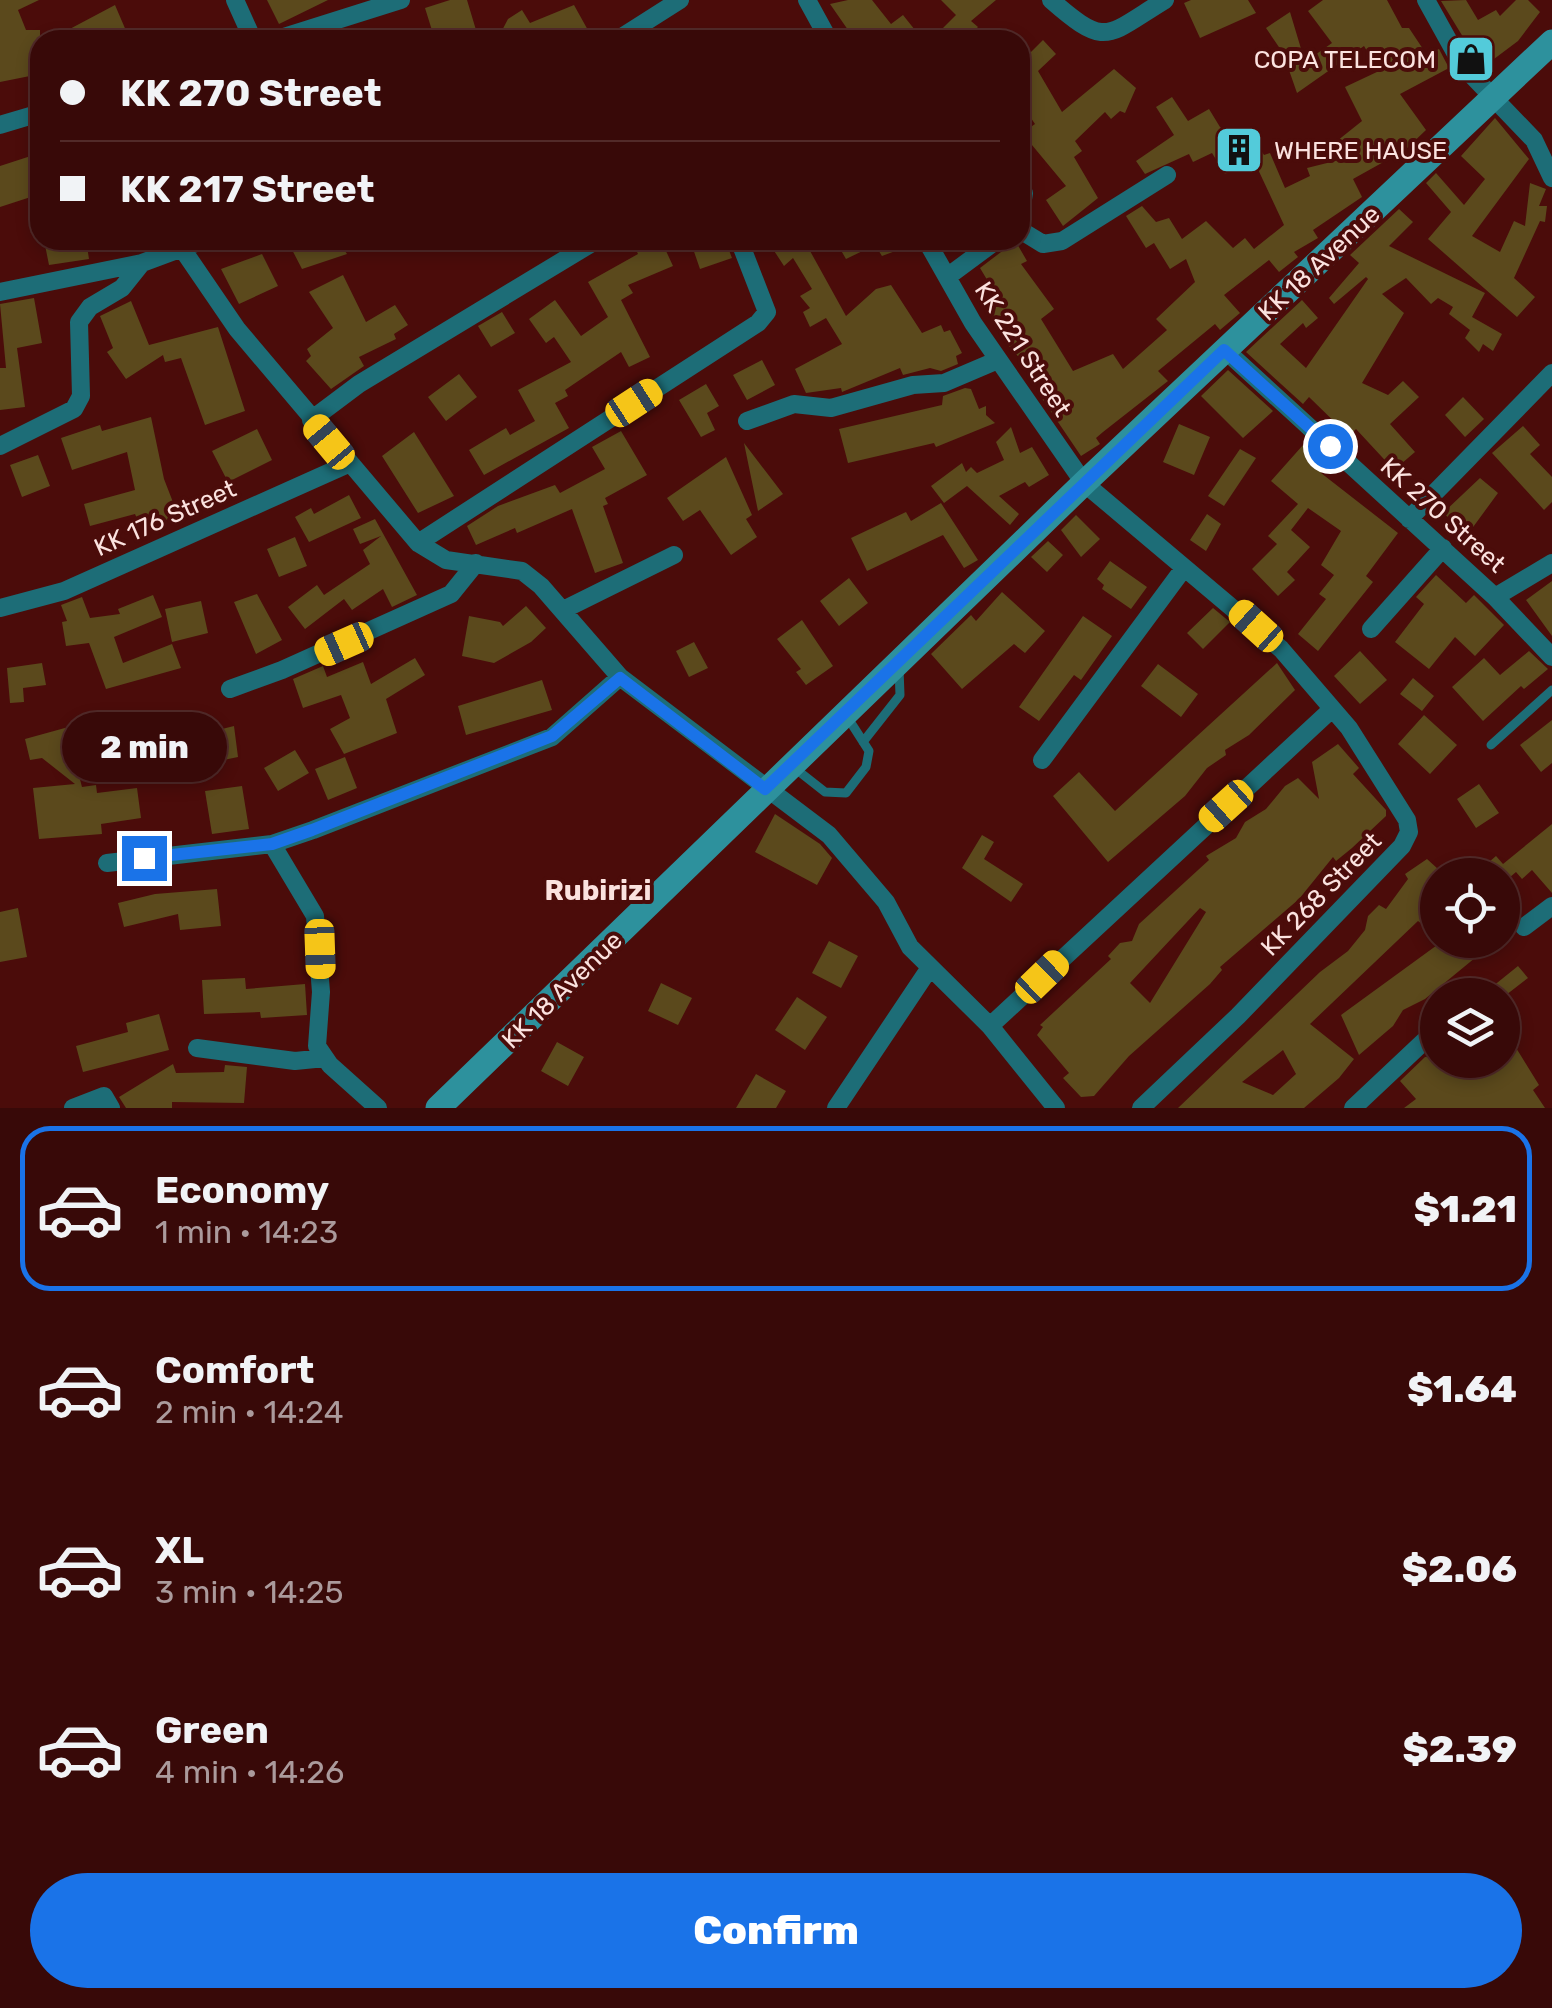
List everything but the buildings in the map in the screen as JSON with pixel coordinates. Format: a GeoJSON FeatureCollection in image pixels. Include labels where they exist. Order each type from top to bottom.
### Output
{"type":"FeatureCollection","features":[{"type":"Feature","properties":{"kind":"main road","name":"KK 18 Avenue"},"geometry":{"type":"LineString","coordinates":[[438,1108],[790,764],[1552,42]]}},
{"type":"Feature","properties":{"kind":"street"},"geometry":{"type":"LineString","coordinates":[[235,0],[248,30]]}},
{"type":"Feature","properties":{"kind":"street"},"geometry":{"type":"LineString","coordinates":[[306,30],[401,0]]}},
{"type":"Feature","properties":{"kind":"street"},"geometry":{"type":"LineString","coordinates":[[633,30],[680,0]]}},
{"type":"Feature","properties":{"kind":"street"},"geometry":{"type":"LineString","coordinates":[[808,0],[824,30]]}},
{"type":"Feature","properties":{"kind":"street"},"geometry":{"type":"LineString","coordinates":[[1051,0],[1097,34],[1110,34],[1165,0]]}},
{"type":"Feature","properties":{"kind":"street"},"geometry":{"type":"LineString","coordinates":[[1426,0],[1462,66],[1534,140],[1552,178]]}},
{"type":"Feature","properties":{"kind":"street"},"geometry":{"type":"LineString","coordinates":[[0,125],[30,115]]}},
{"type":"Feature","properties":{"kind":"street"},"geometry":{"type":"LineString","coordinates":[[1030,236],[1043,244],[1062,240],[1167,176]]}},
{"type":"Feature","properties":{"kind":"street"},"geometry":{"type":"LineString","coordinates":[[0,292],[142,263],[184,250],[237,329],[418,543],[446,560],[522,571],[563,610],[620,678],[829,835],[886,902],[910,947],[990,1026],[1056,1108]]}},
{"type":"Feature","properties":{"kind":"street"},"geometry":{"type":"LineString","coordinates":[[311,420],[358,384],[580,250]]}},
{"type":"Feature","properties":{"kind":"street"},"geometry":{"type":"LineString","coordinates":[[418,543],[758,323],[767,312],[742,250]]}},
{"type":"Feature","properties":{"kind":"street","name":"KK 221 Street"},"geometry":{"type":"LineString","coordinates":[[932,250],[998,360],[1084,483]]}},
{"type":"Feature","properties":{"kind":"street"},"geometry":{"type":"LineString","coordinates":[[947,277],[983,250]]}},
{"type":"Feature","properties":{"kind":"street"},"geometry":{"type":"LineString","coordinates":[[0,446],[74,409],[81,396],[80,322],[90,307],[122,288],[142,263]]}},
{"type":"Feature","properties":{"kind":"street","name":"KK 270 Street"},"geometry":{"type":"LineString","coordinates":[[1224,350],[1443,548],[1552,657]]}},
{"type":"Feature","properties":{"kind":"street"},"geometry":{"type":"LineString","coordinates":[[747,421],[794,404],[832,408],[914,385],[944,383],[998,360]]}},
{"type":"Feature","properties":{"kind":"street"},"geometry":{"type":"LineString","coordinates":[[1408,519],[1552,372]]}},
{"type":"Feature","properties":{"kind":"street","name":"KK 176 Street"},"geometry":{"type":"LineString","coordinates":[[0,608],[64,591],[348,464]]}},
{"type":"Feature","properties":{"kind":"street","name":"KK 268 Street"},"geometry":{"type":"LineString","coordinates":[[1084,483],[1280,649],[1349,728],[1407,820],[1409,832],[1402,846],[1238,1016],[1142,1108]]}},
{"type":"Feature","properties":{"kind":"street"},"geometry":{"type":"LineString","coordinates":[[1370,630],[1443,548]]}},
{"type":"Feature","properties":{"kind":"street"},"geometry":{"type":"LineString","coordinates":[[563,610],[674,555]]}},
{"type":"Feature","properties":{"kind":"street","name":"KK 270 Street"},"geometry":{"type":"LineString","coordinates":[[1495,597],[1552,563]]}},
{"type":"Feature","properties":{"kind":"street"},"geometry":{"type":"LineString","coordinates":[[230,689],[282,670],[451,594],[476,564]]}},
{"type":"Feature","properties":{"kind":"street"},"geometry":{"type":"LineString","coordinates":[[1042,760],[1184,568]]}},
{"type":"Feature","properties":{"kind":"street"},"geometry":{"type":"LineString","coordinates":[[108,862],[272,844],[552,736],[620,678]]}},
{"type":"Feature","properties":{"kind":"street"},"geometry":{"type":"LineString","coordinates":[[990,1026],[1332,709]]}},
{"type":"Feature","properties":{"kind":"street"},"geometry":{"type":"LineString","coordinates":[[272,844],[315,916],[321,992],[317,1046],[378,1108]]}},
{"type":"Feature","properties":{"kind":"street"},"geometry":{"type":"LineString","coordinates":[[1524,927],[1552,906]]}},
{"type":"Feature","properties":{"kind":"street"},"geometry":{"type":"LineString","coordinates":[[836,1108],[929,969]]}},
{"type":"Feature","properties":{"kind":"street"},"geometry":{"type":"LineString","coordinates":[[1353,1108],[1420,1045]]}},
{"type":"Feature","properties":{"kind":"street"},"geometry":{"type":"LineString","coordinates":[[197,1048],[296,1061],[325,1058]]}},
{"type":"Feature","properties":{"kind":"street"},"geometry":{"type":"LineString","coordinates":[[73,1108],[104,1096],[111,1108]]}},
{"type":"Feature","properties":{"kind":"lane"},"geometry":{"type":"LineString","coordinates":[[863,742],[900,695],[898,662]]}},
{"type":"Feature","properties":{"kind":"lane"},"geometry":{"type":"LineString","coordinates":[[1490,745],[1552,690]]}},
{"type":"Feature","properties":{"kind":"lane"},"geometry":{"type":"LineString","coordinates":[[790,764],[825,792],[846,793],[866,767],[869,752],[844,713]]}},
{"type":"Feature","properties":{"kind":"place","name":"COPA TELECOM"},"geometry":{"type":"Point","coordinates":[1471,59]}},
{"type":"Feature","properties":{"kind":"place","name":"WHERE HAUSE"},"geometry":{"type":"Point","coordinates":[1239,150]}},
{"type":"Feature","properties":{"kind":"district","name":"Rubirizi"},"geometry":{"type":"Point","coordinates":[598,890]}},
{"type":"Feature","properties":{"kind":"route"},"geometry":{"type":"LineString","coordinates":[[144,858],[272,844],[312,830],[552,736],[620,678],[765,789],[1224,350],[1330,446]]}}]}
